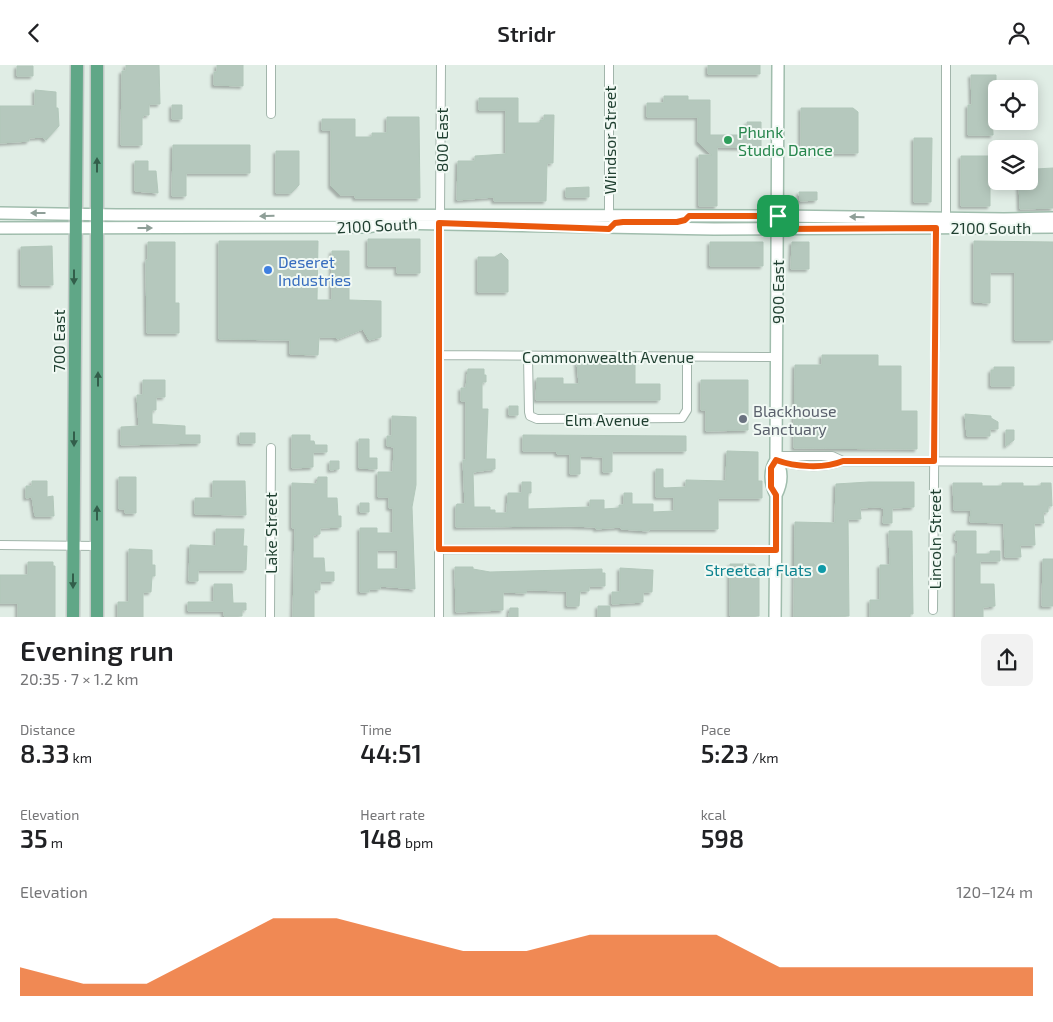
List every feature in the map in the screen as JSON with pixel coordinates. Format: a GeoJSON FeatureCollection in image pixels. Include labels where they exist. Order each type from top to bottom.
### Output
{"type":"FeatureCollection","features":[{"type":"Feature","properties":{"kind":"main road","name":"700 East"},"geometry":{"type":"LineString","coordinates":[[73,617],[77,65]]}},
{"type":"Feature","properties":{"kind":"main road"},"geometry":{"type":"LineString","coordinates":[[97,65],[97,617]]}},
{"type":"Feature","properties":{"kind":"main road","name":"900 East"},"geometry":{"type":"LineString","coordinates":[[775,617],[776,495],[780,486],[781,468],[776,458],[778,65]]}},
{"type":"Feature","properties":{"kind":"main road","name":"2100 South"},"geometry":{"type":"LineString","coordinates":[[0,213],[440,219],[609,216],[1053,218]]}},
{"type":"Feature","properties":{"kind":"main road"},"geometry":{"type":"LineString","coordinates":[[530,227],[539,221],[599,222],[606,220],[609,216]]}},
{"type":"Feature","properties":{"kind":"main road"},"geometry":{"type":"LineString","coordinates":[[609,229],[619,222],[677,222],[685,220],[689,216]]}},
{"type":"Feature","properties":{"kind":"main road","name":"2100 South"},"geometry":{"type":"LineString","coordinates":[[0,228],[359,227],[440,219],[530,227],[609,229],[1053,227]]}},
{"type":"Feature","properties":{"kind":"main road"},"geometry":{"type":"LineString","coordinates":[[936,228],[940,223],[961,219]]}},
{"type":"Feature","properties":{"kind":"street"},"geometry":{"type":"LineString","coordinates":[[271,65],[271,114]]}},
{"type":"Feature","properties":{"kind":"street","name":"800 East"},"geometry":{"type":"LineString","coordinates":[[439,617],[441,65]]}},
{"type":"Feature","properties":{"kind":"street","name":"Windsor Street"},"geometry":{"type":"LineString","coordinates":[[608,65],[609,216]]}},
{"type":"Feature","properties":{"kind":"street"},"geometry":{"type":"LineString","coordinates":[[946,65],[946,219]]}},
{"type":"Feature","properties":{"kind":"street","name":"Lincoln Street"},"geometry":{"type":"LineString","coordinates":[[933,610],[936,228]]}},
{"type":"Feature","properties":{"kind":"street","name":"Commonwealth Avenue"},"geometry":{"type":"LineString","coordinates":[[440,355],[776,357]]}},
{"type":"Feature","properties":{"kind":"street","name":"Elm Avenue"},"geometry":{"type":"LineString","coordinates":[[528,356],[530,416],[537,419],[682,418],[687,409],[687,357]]}},
{"type":"Feature","properties":{"kind":"street","name":"Lake Street"},"geometry":{"type":"LineString","coordinates":[[270,448],[270,617]]}},
{"type":"Feature","properties":{"kind":"street"},"geometry":{"type":"LineString","coordinates":[[776,458],[832,456],[843,461],[1053,462]]}},
{"type":"Feature","properties":{"kind":"street"},"geometry":{"type":"LineString","coordinates":[[0,545],[97,546]]}},
{"type":"Feature","properties":{"kind":"street"},"geometry":{"type":"LineString","coordinates":[[439,549],[776,550]]}},
{"type":"Feature","properties":{"kind":"building"},"geometry":{"type":"Polygon","coordinates":[[[126,65],[159,65],[160,104],[149,104],[149,115],[144,115],[142,118],[142,145],[121,145],[122,71],[126,71],[126,65]]]}},
{"type":"Feature","properties":{"kind":"building"},"geometry":{"type":"Polygon","coordinates":[[[217,65],[243,65],[243,86],[214,85],[214,72],[217,72],[217,65]]]}},
{"type":"Feature","properties":{"kind":"building"},"geometry":{"type":"Polygon","coordinates":[[[708,65],[760,65],[760,74],[708,74],[708,65]]]}},
{"type":"Feature","properties":{"kind":"building"},"geometry":{"type":"Polygon","coordinates":[[[17,66],[33,66],[33,76],[17,76],[17,66]]]}},
{"type":"Feature","properties":{"kind":"building"},"geometry":{"type":"Polygon","coordinates":[[[971,75],[996,75],[996,80],[988,80],[988,130],[993,130],[993,135],[968,135],[968,105],[972,105],[971,75]]]}},
{"type":"Feature","properties":{"kind":"building"},"geometry":{"type":"Polygon","coordinates":[[[35,90],[56,92],[59,126],[46,140],[42,137],[29,138],[29,141],[0,143],[0,106],[35,106],[35,90]]]}},
{"type":"Feature","properties":{"kind":"building"},"geometry":{"type":"Polygon","coordinates":[[[664,96],[688,96],[688,100],[710,100],[710,135],[747,135],[747,122],[761,122],[761,148],[717,147],[717,206],[699,206],[699,155],[712,155],[698,142],[698,117],[647,117],[647,103],[664,103],[664,96]]]}},
{"type":"Feature","properties":{"kind":"building"},"geometry":{"type":"Polygon","coordinates":[[[479,98],[518,98],[518,123],[540,123],[540,120],[544,120],[544,115],[554,115],[553,163],[547,163],[546,201],[494,201],[494,197],[457,200],[458,161],[475,161],[475,156],[506,154],[506,110],[479,110],[479,98]]]}},
{"type":"Feature","properties":{"kind":"building"},"geometry":{"type":"Polygon","coordinates":[[[172,105],[182,105],[182,119],[172,119],[172,105]]]}},
{"type":"Feature","properties":{"kind":"building"},"geometry":{"type":"Polygon","coordinates":[[[801,108],[853,108],[858,112],[858,153],[801,153],[801,108]]]}},
{"type":"Feature","properties":{"kind":"building"},"geometry":{"type":"Polygon","coordinates":[[[387,117],[419,117],[420,198],[355,198],[355,195],[340,195],[331,186],[331,130],[322,130],[322,119],[355,119],[355,137],[372,137],[372,133],[387,133],[387,117]]]}},
{"type":"Feature","properties":{"kind":"building"},"geometry":{"type":"Polygon","coordinates":[[[914,138],[932,138],[931,202],[914,202],[914,138]]]}},
{"type":"Feature","properties":{"kind":"building"},"geometry":{"type":"Polygon","coordinates":[[[173,145],[250,145],[250,173],[186,173],[186,196],[172,196],[173,145]]]}},
{"type":"Feature","properties":{"kind":"building"},"geometry":{"type":"Polygon","coordinates":[[[276,151],[299,151],[299,185],[291,193],[276,193],[276,151]]]}},
{"type":"Feature","properties":{"kind":"building"},"geometry":{"type":"Polygon","coordinates":[[[961,156],[988,156],[990,206],[961,206],[961,156]]]}},
{"type":"Feature","properties":{"kind":"building"},"geometry":{"type":"Polygon","coordinates":[[[135,161],[148,161],[148,171],[156,171],[158,193],[135,191],[135,161]]]}},
{"type":"Feature","properties":{"kind":"building"},"geometry":{"type":"Polygon","coordinates":[[[1053,168],[1053,208],[1020,209],[1019,190],[1038,190],[1038,169],[1053,168]]]}},
{"type":"Feature","properties":{"kind":"building"},"geometry":{"type":"Polygon","coordinates":[[[589,187],[589,197],[566,197],[566,188],[589,187]]]}},
{"type":"Feature","properties":{"kind":"building"},"geometry":{"type":"Polygon","coordinates":[[[799,192],[817,192],[817,200],[800,201],[799,192]]]}},
{"type":"Feature","properties":{"kind":"building"},"geometry":{"type":"Polygon","coordinates":[[[368,239],[420,239],[420,273],[397,273],[397,266],[368,266],[368,239]]]}},
{"type":"Feature","properties":{"kind":"building","name":"Deseret Industries"},"geometry":{"type":"Polygon","coordinates":[[[219,241],[318,241],[317,300],[332,300],[332,251],[349,251],[349,300],[381,301],[381,337],[369,340],[363,329],[338,339],[335,337],[319,337],[318,355],[290,354],[290,340],[219,339],[219,241]]]}},
{"type":"Feature","properties":{"kind":"building"},"geometry":{"type":"Polygon","coordinates":[[[974,241],[1053,242],[1053,340],[1015,340],[1015,272],[990,272],[990,303],[974,302],[974,241]]]}},
{"type":"Feature","properties":{"kind":"building"},"geometry":{"type":"Polygon","coordinates":[[[148,242],[175,242],[175,303],[179,303],[179,333],[147,333],[146,260],[148,260],[148,242]]]}},
{"type":"Feature","properties":{"kind":"building"},"geometry":{"type":"Polygon","coordinates":[[[710,242],[763,242],[763,266],[710,266],[710,242]]]}},
{"type":"Feature","properties":{"kind":"building"},"geometry":{"type":"Polygon","coordinates":[[[792,242],[809,242],[809,269],[791,269],[792,242]]]}},
{"type":"Feature","properties":{"kind":"building"},"geometry":{"type":"Polygon","coordinates":[[[52,246],[53,285],[21,285],[21,247],[52,246]]]}},
{"type":"Feature","properties":{"kind":"building"},"geometry":{"type":"Polygon","coordinates":[[[501,253],[508,260],[508,292],[478,292],[478,257],[495,257],[501,253]]]}},
{"type":"Feature","properties":{"kind":"building"},"geometry":{"type":"Polygon","coordinates":[[[822,355],[878,355],[878,366],[901,366],[901,411],[917,411],[917,449],[794,448],[795,365],[822,365],[822,355]]]}},
{"type":"Feature","properties":{"kind":"building"},"geometry":{"type":"Polygon","coordinates":[[[577,362],[635,362],[635,384],[660,384],[660,400],[536,400],[537,378],[563,378],[563,384],[579,384],[577,362]]]}},
{"type":"Feature","properties":{"kind":"building"},"geometry":{"type":"Polygon","coordinates":[[[994,367],[1014,367],[1014,386],[991,386],[991,370],[994,370],[994,367]]]}},
{"type":"Feature","properties":{"kind":"building"},"geometry":{"type":"Polygon","coordinates":[[[468,369],[484,369],[484,375],[486,375],[486,382],[482,382],[482,409],[488,409],[486,459],[495,459],[495,469],[473,472],[474,507],[490,507],[490,510],[495,510],[495,513],[507,513],[508,493],[522,493],[522,482],[531,482],[531,493],[528,493],[528,509],[590,507],[590,500],[604,500],[604,509],[619,508],[619,505],[624,505],[624,493],[632,493],[632,504],[653,504],[653,512],[674,511],[674,497],[656,497],[656,469],[663,469],[663,487],[665,488],[686,487],[686,480],[726,481],[727,451],[758,452],[758,481],[762,481],[762,498],[718,498],[718,529],[649,529],[649,531],[621,529],[621,527],[596,529],[596,527],[571,526],[456,527],[456,506],[457,504],[465,504],[463,460],[466,460],[466,401],[461,401],[461,388],[466,388],[468,369]]]}},
{"type":"Feature","properties":{"kind":"building"},"geometry":{"type":"Polygon","coordinates":[[[143,380],[165,380],[165,397],[156,397],[156,410],[152,410],[152,424],[185,426],[185,435],[200,435],[200,443],[121,445],[121,427],[139,426],[137,395],[143,395],[143,380]]]}},
{"type":"Feature","properties":{"kind":"building"},"geometry":{"type":"Polygon","coordinates":[[[701,380],[748,380],[748,430],[706,431],[706,410],[701,410],[701,380]]]}},
{"type":"Feature","properties":{"kind":"building"},"geometry":{"type":"Polygon","coordinates":[[[509,406],[518,406],[518,415],[509,415],[509,406]]]}},
{"type":"Feature","properties":{"kind":"building"},"geometry":{"type":"Polygon","coordinates":[[[965,414],[991,416],[991,418],[998,422],[998,429],[990,429],[990,436],[967,436],[965,414]]]}},
{"type":"Feature","properties":{"kind":"building"},"geometry":{"type":"Polygon","coordinates":[[[392,416],[416,417],[416,485],[412,507],[415,589],[380,586],[380,589],[369,589],[369,592],[360,592],[360,528],[377,528],[377,533],[393,533],[393,508],[389,508],[389,497],[378,497],[378,472],[393,472],[394,447],[387,446],[387,436],[392,436],[392,416]],[[377,550],[377,569],[398,569],[398,550],[377,550]]]}},
{"type":"Feature","properties":{"kind":"building"},"geometry":{"type":"Polygon","coordinates":[[[1006,430],[1014,430],[1014,440],[1006,446],[1006,430]]]}},
{"type":"Feature","properties":{"kind":"building"},"geometry":{"type":"Polygon","coordinates":[[[240,433],[255,433],[255,443],[240,443],[240,433]]]}},
{"type":"Feature","properties":{"kind":"building"},"geometry":{"type":"Polygon","coordinates":[[[292,435],[310,435],[310,441],[314,441],[315,445],[327,445],[327,452],[313,452],[313,467],[292,468],[292,435]]]}},
{"type":"Feature","properties":{"kind":"building"},"geometry":{"type":"Polygon","coordinates":[[[523,435],[686,436],[686,451],[612,451],[612,472],[603,472],[603,457],[580,456],[580,474],[570,474],[570,454],[557,454],[557,451],[523,451],[523,435]]]}},
{"type":"Feature","properties":{"kind":"building"},"geometry":{"type":"Polygon","coordinates":[[[359,439],[369,439],[369,458],[377,458],[377,469],[359,468],[359,439]]]}},
{"type":"Feature","properties":{"kind":"building"},"geometry":{"type":"Polygon","coordinates":[[[330,461],[339,461],[339,469],[330,470],[330,461]]]}},
{"type":"Feature","properties":{"kind":"building"},"geometry":{"type":"Polygon","coordinates":[[[119,477],[136,477],[136,513],[125,513],[125,509],[119,509],[119,477]]]}},
{"type":"Feature","properties":{"kind":"building"},"geometry":{"type":"Polygon","coordinates":[[[318,477],[327,477],[327,498],[337,498],[338,516],[341,516],[341,527],[320,528],[320,534],[313,535],[313,558],[324,558],[325,572],[334,572],[334,581],[320,581],[320,590],[314,590],[314,617],[293,617],[295,528],[292,528],[292,483],[317,484],[318,477]]]}},
{"type":"Feature","properties":{"kind":"building"},"geometry":{"type":"Polygon","coordinates":[[[32,481],[47,481],[47,497],[53,496],[54,516],[35,516],[32,497],[26,498],[26,486],[32,486],[32,481]]]}},
{"type":"Feature","properties":{"kind":"building"},"geometry":{"type":"Polygon","coordinates":[[[213,481],[245,481],[246,515],[195,514],[195,498],[213,498],[213,481]]]}},
{"type":"Feature","properties":{"kind":"building","name":"Streetcar Flats"},"geometry":{"type":"Polygon","coordinates":[[[914,482],[914,507],[892,508],[892,523],[883,523],[884,508],[877,507],[860,508],[861,519],[848,519],[849,616],[794,617],[795,522],[835,523],[836,484],[914,482]]]}},
{"type":"Feature","properties":{"kind":"building"},"geometry":{"type":"Polygon","coordinates":[[[953,483],[982,483],[982,486],[1002,486],[1002,483],[1023,483],[1023,486],[1041,486],[1041,483],[1051,483],[1052,506],[1048,506],[1048,512],[1043,512],[1044,523],[1034,523],[1035,545],[1020,545],[1021,557],[1005,557],[1004,523],[970,522],[971,510],[954,510],[953,483]]]}},
{"type":"Feature","properties":{"kind":"building"},"geometry":{"type":"Polygon","coordinates":[[[360,503],[369,503],[369,512],[360,512],[360,503]]]}},
{"type":"Feature","properties":{"kind":"building"},"geometry":{"type":"Polygon","coordinates":[[[216,529],[244,529],[243,546],[247,546],[246,570],[198,570],[198,581],[189,581],[190,545],[216,546],[216,529]]]}},
{"type":"Feature","properties":{"kind":"building"},"geometry":{"type":"Polygon","coordinates":[[[889,531],[912,531],[913,614],[910,614],[910,617],[870,617],[870,600],[880,600],[880,565],[890,565],[889,531]]]}},
{"type":"Feature","properties":{"kind":"building"},"geometry":{"type":"Polygon","coordinates":[[[956,531],[976,531],[976,554],[990,554],[990,551],[1000,551],[1000,561],[980,561],[980,584],[994,584],[995,606],[983,607],[983,617],[956,617],[956,554],[958,554],[958,540],[955,540],[956,531]]]}},
{"type":"Feature","properties":{"kind":"building"},"geometry":{"type":"Polygon","coordinates":[[[129,549],[152,550],[152,565],[155,565],[155,576],[152,576],[151,592],[143,592],[143,617],[118,617],[118,602],[129,602],[129,549]]]}},
{"type":"Feature","properties":{"kind":"building"},"geometry":{"type":"Polygon","coordinates":[[[1043,559],[1053,559],[1053,606],[1042,606],[1043,559]]]}},
{"type":"Feature","properties":{"kind":"building"},"geometry":{"type":"Polygon","coordinates":[[[28,562],[53,562],[53,566],[55,566],[55,617],[18,617],[18,603],[0,603],[0,575],[28,575],[28,562]]]}},
{"type":"Feature","properties":{"kind":"building"},"geometry":{"type":"Polygon","coordinates":[[[730,564],[754,564],[759,570],[759,616],[730,616],[730,564]]]}},
{"type":"Feature","properties":{"kind":"building"},"geometry":{"type":"Polygon","coordinates":[[[455,567],[473,567],[473,569],[490,572],[602,569],[602,573],[605,573],[605,586],[589,586],[589,591],[580,591],[579,606],[567,606],[567,591],[527,590],[526,593],[503,592],[503,610],[456,612],[455,567]]]}},
{"type":"Feature","properties":{"kind":"building"},"geometry":{"type":"Polygon","coordinates":[[[620,568],[653,570],[652,592],[643,592],[643,602],[612,604],[612,592],[620,592],[620,568]]]}},
{"type":"Feature","properties":{"kind":"building"},"geometry":{"type":"Polygon","coordinates":[[[214,584],[232,584],[233,603],[246,603],[246,610],[242,610],[242,616],[224,616],[224,611],[188,611],[188,602],[214,602],[214,584]]]}},
{"type":"Feature","properties":{"kind":"building"},"geometry":{"type":"Polygon","coordinates":[[[598,606],[610,606],[610,617],[598,617],[598,606]]]}},
{"type":"Feature","properties":{"kind":"building"},"geometry":{"type":"Polygon","coordinates":[[[510,608],[518,608],[518,617],[509,617],[510,608]]]}},
{"type":"Feature","properties":{"kind":"place","name":"Phunk Studio Dance"},"geometry":{"type":"Point","coordinates":[728,140]}},
{"type":"Feature","properties":{"kind":"place","name":"Deseret Industries"},"geometry":{"type":"Point","coordinates":[268,270]}},
{"type":"Feature","properties":{"kind":"place","name":"Blackhouse Sanctuary"},"geometry":{"type":"Point","coordinates":[743,419]}},
{"type":"Feature","properties":{"kind":"place","name":"Streetcar Flats"},"geometry":{"type":"Point","coordinates":[822,569]}},
{"type":"Feature","properties":{"kind":"route"},"geometry":{"type":"LineString","coordinates":[[689,216],[778,216],[778,229],[936,228],[934,461],[843,461],[833,465],[789,465],[776,460],[771,468],[771,487],[776,495],[776,550],[439,549],[439,223],[609,229],[619,222],[677,222],[687,219],[689,216]]}}]}
